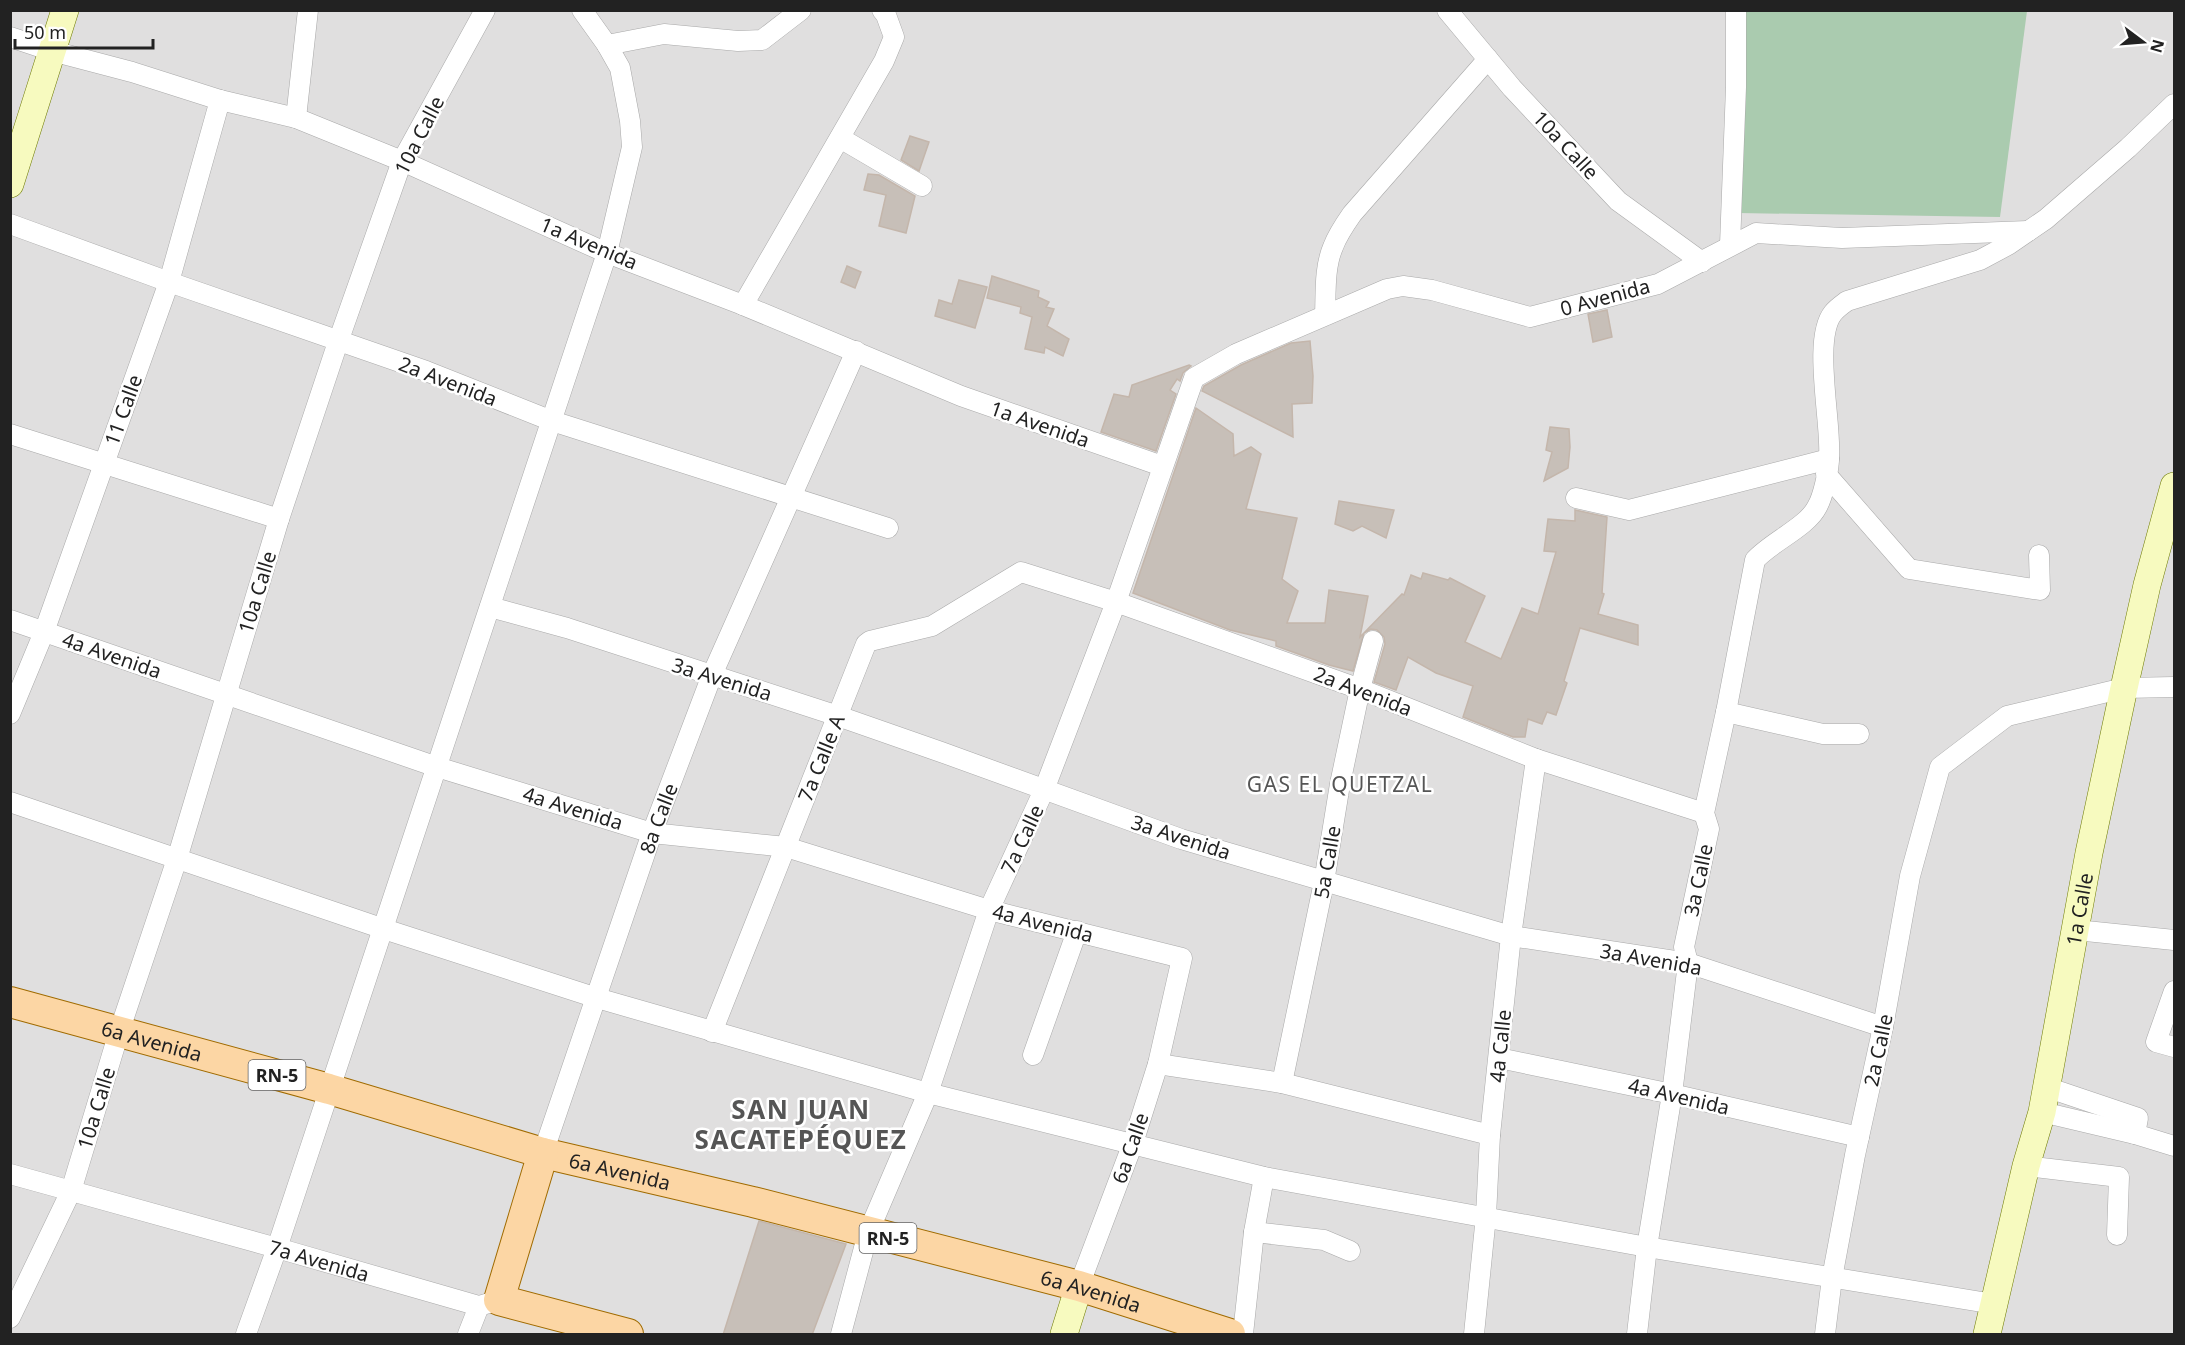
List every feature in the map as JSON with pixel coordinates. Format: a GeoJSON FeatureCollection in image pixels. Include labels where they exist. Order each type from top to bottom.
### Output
{"type":"FeatureCollection","features":[{"type":"Feature","properties":{"kind":"main road","name":"6a Avenida"},"geometry":{"type":"LineString","coordinates":[[10,1002],[328,1089],[543,1153],[753,1202],[1079,1286],[1230,1335]]}},
{"type":"Feature","properties":{"kind":"main road","name":"8a Calle"},"geometry":{"type":"LineString","coordinates":[[489,1303],[543,1153]]}},
{"type":"Feature","properties":{"kind":"main road","name":"7a Avenida"},"geometry":{"type":"LineString","coordinates":[[489,1303],[628,1335]]}},
{"type":"Feature","properties":{"kind":"street"},"geometry":{"type":"LineString","coordinates":[[10,184],[65,10]]}},
{"type":"Feature","properties":{"kind":"street"},"geometry":{"type":"LineString","coordinates":[[296,118],[308,10]]}},
{"type":"Feature","properties":{"kind":"street","name":"10a Calle"},"geometry":{"type":"LineString","coordinates":[[10,1318],[71,1191],[119,1032],[177,859],[279,519],[402,161],[485,10]]}},
{"type":"Feature","properties":{"kind":"street"},"geometry":{"type":"LineString","coordinates":[[246,1335],[278,1248],[328,1089],[384,929],[607,253],[632,147],[630,122],[620,68],[582,10]]}},
{"type":"Feature","properties":{"kind":"street"},"geometry":{"type":"LineString","coordinates":[[607,45],[664,34],[738,41],[762,40],[801,10]]}},
{"type":"Feature","properties":{"kind":"street"},"geometry":{"type":"LineString","coordinates":[[743,305],[884,62],[894,37],[882,10]]}},
{"type":"Feature","properties":{"kind":"street","name":"10a Calle"},"geometry":{"type":"LineString","coordinates":[[1447,10],[1488,59],[1618,201],[1701,262]]}},
{"type":"Feature","properties":{"kind":"street"},"geometry":{"type":"LineString","coordinates":[[1730,245],[1736,87],[1736,10]]}},
{"type":"Feature","properties":{"kind":"street","name":"1a Avenida"},"geometry":{"type":"LineString","coordinates":[[10,37],[220,100],[296,118],[402,161],[607,253],[743,305],[961,396],[1162,466]]}},
{"type":"Feature","properties":{"kind":"street"},"geometry":{"type":"LineString","coordinates":[[1325,315],[1328,264],[1333,247],[1347,222],[1488,59]]}},
{"type":"Feature","properties":{"kind":"street","name":"11 Calle"},"geometry":{"type":"LineString","coordinates":[[10,714],[44,632],[169,282],[220,100]]}},
{"type":"Feature","properties":{"kind":"street"},"geometry":{"type":"LineString","coordinates":[[2028,231],[2046,219],[2175,104]]}},
{"type":"Feature","properties":{"kind":"street"},"geometry":{"type":"LineString","coordinates":[[840,138],[922,186]]}},
{"type":"Feature","properties":{"kind":"street","name":"2a Avenida"},"geometry":{"type":"LineString","coordinates":[[10,224],[338,342],[426,371],[552,421],[888,528]]}},
{"type":"Feature","properties":{"kind":"street","name":"0 Avenida"},"geometry":{"type":"LineString","coordinates":[[1194,378],[1236,354],[1387,289],[1402,286],[1432,290],[1530,317],[1658,284],[1756,233],[1842,238],[2028,231]]}},
{"type":"Feature","properties":{"kind":"street","name":"3a Calle"},"geometry":{"type":"LineString","coordinates":[[1636,1335],[1647,1247],[1672,1094],[1688,963],[1684,947],[1709,829],[1704,813],[1755,560],[1765,549],[1812,517],[1819,505],[1828,466],[1824,359],[1826,330],[1832,314],[1847,301],[1980,260],[2028,231]]}},
{"type":"Feature","properties":{"kind":"street","name":"8a Calle"},"geometry":{"type":"LineString","coordinates":[[543,1153],[652,833],[712,675],[856,351]]}},
{"type":"Feature","properties":{"kind":"street","name":"7a Calle"},"geometry":{"type":"LineString","coordinates":[[841,1335],[868,1233],[928,1093],[989,910],[1044,790],[1116,602],[1194,378]]}},
{"type":"Feature","properties":{"kind":"street"},"geometry":{"type":"LineString","coordinates":[[10,434],[279,519]]}},
{"type":"Feature","properties":{"kind":"street"},"geometry":{"type":"LineString","coordinates":[[1576,498],[1629,510],[1828,466],[1909,569],[2040,590],[2039,555]]}},
{"type":"Feature","properties":{"kind":"street","name":"1a Calle"},"geometry":{"type":"LineString","coordinates":[[1987,1335],[2026,1166],[2044,1100],[2089,853],[2124,688],[2147,585],[2175,486]]}},
{"type":"Feature","properties":{"kind":"street","name":"2a Avenida"},"geometry":{"type":"LineString","coordinates":[[1021,572],[1116,602],[1360,689],[1536,759],[1704,813]]}},
{"type":"Feature","properties":{"kind":"street","name":"7a Calle A"},"geometry":{"type":"LineString","coordinates":[[712,1032],[866,644],[870,641],[932,626],[1021,572]]}},
{"type":"Feature","properties":{"kind":"street","name":"3a Avenida"},"geometry":{"type":"LineString","coordinates":[[490,607],[567,628],[838,716],[1181,839],[1511,936],[1688,963],[1884,1028]]}},
{"type":"Feature","properties":{"kind":"street","name":"4a Avenida"},"geometry":{"type":"LineString","coordinates":[[10,620],[437,767],[652,833],[786,847],[989,910],[1182,958]]}},
{"type":"Feature","properties":{"kind":"street","name":"5a Calle"},"geometry":{"type":"LineString","coordinates":[[1282,1083],[1324,882],[1360,689],[1373,641]]}},
{"type":"Feature","properties":{"kind":"street"},"geometry":{"type":"LineString","coordinates":[[2124,688],[2175,687]]}},
{"type":"Feature","properties":{"kind":"street","name":"2a Calle"},"geometry":{"type":"LineString","coordinates":[[1825,1335],[1832,1278],[1859,1137],[1884,1028],[1910,876],[1940,766],[2007,716],[2124,688]]}},
{"type":"Feature","properties":{"kind":"street"},"geometry":{"type":"LineString","coordinates":[[1726,712],[1823,734],[1859,734]]}},
{"type":"Feature","properties":{"kind":"street","name":"4a Calle"},"geometry":{"type":"LineString","coordinates":[[1474,1335],[1486,1216],[1490,1135],[1511,936],[1536,759]]}},
{"type":"Feature","properties":{"kind":"street"},"geometry":{"type":"LineString","coordinates":[[10,802],[384,929],[597,998],[928,1093],[1264,1177],[1647,1247],[1994,1304]]}},
{"type":"Feature","properties":{"kind":"street"},"geometry":{"type":"LineString","coordinates":[[2076,930],[2175,940]]}},
{"type":"Feature","properties":{"kind":"street"},"geometry":{"type":"LineString","coordinates":[[1033,1055],[1077,931]]}},
{"type":"Feature","properties":{"kind":"street","name":"6a Calle"},"geometry":{"type":"LineString","coordinates":[[1064,1335],[1079,1286],[1133,1143],[1158,1064],[1182,958]]}},
{"type":"Feature","properties":{"kind":"street"},"geometry":{"type":"LineString","coordinates":[[2175,991],[2156,1042],[2175,1047]]}},
{"type":"Feature","properties":{"kind":"street","name":"4a Avenida"},"geometry":{"type":"LineString","coordinates":[[1499,1058],[1672,1094],[1859,1137]]}},
{"type":"Feature","properties":{"kind":"street"},"geometry":{"type":"LineString","coordinates":[[1158,1064],[1282,1083],[1490,1135]]}},
{"type":"Feature","properties":{"kind":"street"},"geometry":{"type":"LineString","coordinates":[[2044,1100],[2138,1118],[2135,1134],[2174,1145]]}},
{"type":"Feature","properties":{"kind":"street"},"geometry":{"type":"LineString","coordinates":[[2026,1166],[2119,1177],[2117,1235]]}},
{"type":"Feature","properties":{"kind":"street","name":"7a Avenida"},"geometry":{"type":"LineString","coordinates":[[10,1174],[489,1303]]}},
{"type":"Feature","properties":{"kind":"street"},"geometry":{"type":"LineString","coordinates":[[1243,1335],[1254,1232],[1264,1177]]}},
{"type":"Feature","properties":{"kind":"street"},"geometry":{"type":"LineString","coordinates":[[1254,1232],[1324,1240],[1350,1251]]}},
{"type":"Feature","properties":{"kind":"street"},"geometry":{"type":"LineString","coordinates":[[468,1335],[489,1303]]}},
{"type":"Feature","properties":{"kind":"shaded area"},"geometry":{"type":"Polygon","coordinates":[[[11,11],[2174,11],[2174,1334],[11,1334],[11,11]]]}},
{"type":"Feature","properties":{"kind":"green space"},"geometry":{"type":"Polygon","coordinates":[[[1742,11],[2027,11],[2000,217],[1738,213],[1742,11]]]}},
{"type":"Feature","properties":{"kind":"building"},"geometry":{"type":"Polygon","coordinates":[[[910,136],[929,142],[919,171],[901,160],[910,136]]]}},
{"type":"Feature","properties":{"kind":"building"},"geometry":{"type":"Polygon","coordinates":[[[868,174],[879,175],[915,196],[906,233],[879,226],[886,195],[864,190],[868,174]]]}},
{"type":"Feature","properties":{"kind":"building"},"geometry":{"type":"Polygon","coordinates":[[[847,266],[861,272],[855,288],[841,282],[847,266]]]}},
{"type":"Feature","properties":{"kind":"building"},"geometry":{"type":"Polygon","coordinates":[[[992,276],[1039,291],[1038,297],[1049,302],[1046,307],[1054,309],[1047,326],[1069,339],[1063,356],[1045,347],[1044,353],[1025,349],[1032,317],[1020,313],[1021,307],[987,298],[992,276]]]}},
{"type":"Feature","properties":{"kind":"building"},"geometry":{"type":"Polygon","coordinates":[[[959,280],[987,287],[975,328],[935,316],[939,300],[952,304],[959,280]]]}},
{"type":"Feature","properties":{"kind":"building"},"geometry":{"type":"Polygon","coordinates":[[[1607,310],[1612,337],[1593,342],[1588,314],[1607,310]]]}},
{"type":"Feature","properties":{"kind":"building"},"geometry":{"type":"Polygon","coordinates":[[[1310,341],[1313,376],[1312,403],[1292,404],[1293,437],[1202,391],[1204,386],[1241,365],[1291,343],[1310,341]]]}},
{"type":"Feature","properties":{"kind":"building"},"geometry":{"type":"Polygon","coordinates":[[[1191,366],[1183,373],[1180,381],[1177,379],[1170,390],[1176,394],[1156,451],[1101,432],[1114,394],[1129,397],[1132,385],[1191,366]]]}},
{"type":"Feature","properties":{"kind":"building"},"geometry":{"type":"Polygon","coordinates":[[[1196,408],[1233,434],[1234,456],[1251,447],[1261,454],[1246,509],[1297,518],[1282,579],[1298,591],[1287,623],[1325,623],[1329,590],[1368,596],[1360,637],[1402,594],[1404,595],[1411,575],[1421,579],[1423,573],[1448,580],[1450,578],[1485,596],[1465,642],[1501,659],[1522,608],[1538,614],[1556,552],[1544,551],[1548,519],[1575,521],[1575,510],[1607,517],[1602,593],[1604,594],[1598,614],[1638,625],[1638,645],[1580,628],[1564,681],[1567,683],[1556,715],[1547,712],[1542,724],[1528,719],[1525,737],[1513,737],[1463,717],[1473,686],[1436,673],[1408,657],[1396,690],[1374,682],[1385,644],[1384,637],[1377,630],[1371,629],[1364,633],[1353,671],[1276,646],[1276,641],[1230,630],[1133,593],[1196,408]]]}},
{"type":"Feature","properties":{"kind":"building"},"geometry":{"type":"Polygon","coordinates":[[[1550,427],[1569,429],[1568,468],[1544,481],[1552,452],[1546,450],[1550,427]]]}},
{"type":"Feature","properties":{"kind":"building"},"geometry":{"type":"Polygon","coordinates":[[[1339,501],[1394,510],[1386,538],[1362,526],[1353,531],[1335,524],[1339,501]]]}},
{"type":"Feature","properties":{"kind":"building"},"geometry":{"type":"Polygon","coordinates":[[[759,1221],[846,1244],[812,1335],[723,1335],[759,1221]]]}},
{"type":"Feature","properties":{"kind":"district","name":"GAS EL QUETZAL"},"geometry":{"type":"Point","coordinates":[1340,784]}},
{"type":"Feature","properties":{"kind":"district","name":"SAN JUAN SACATEPÉQUEZ"},"geometry":{"type":"Point","coordinates":[801,1124]}}]}
